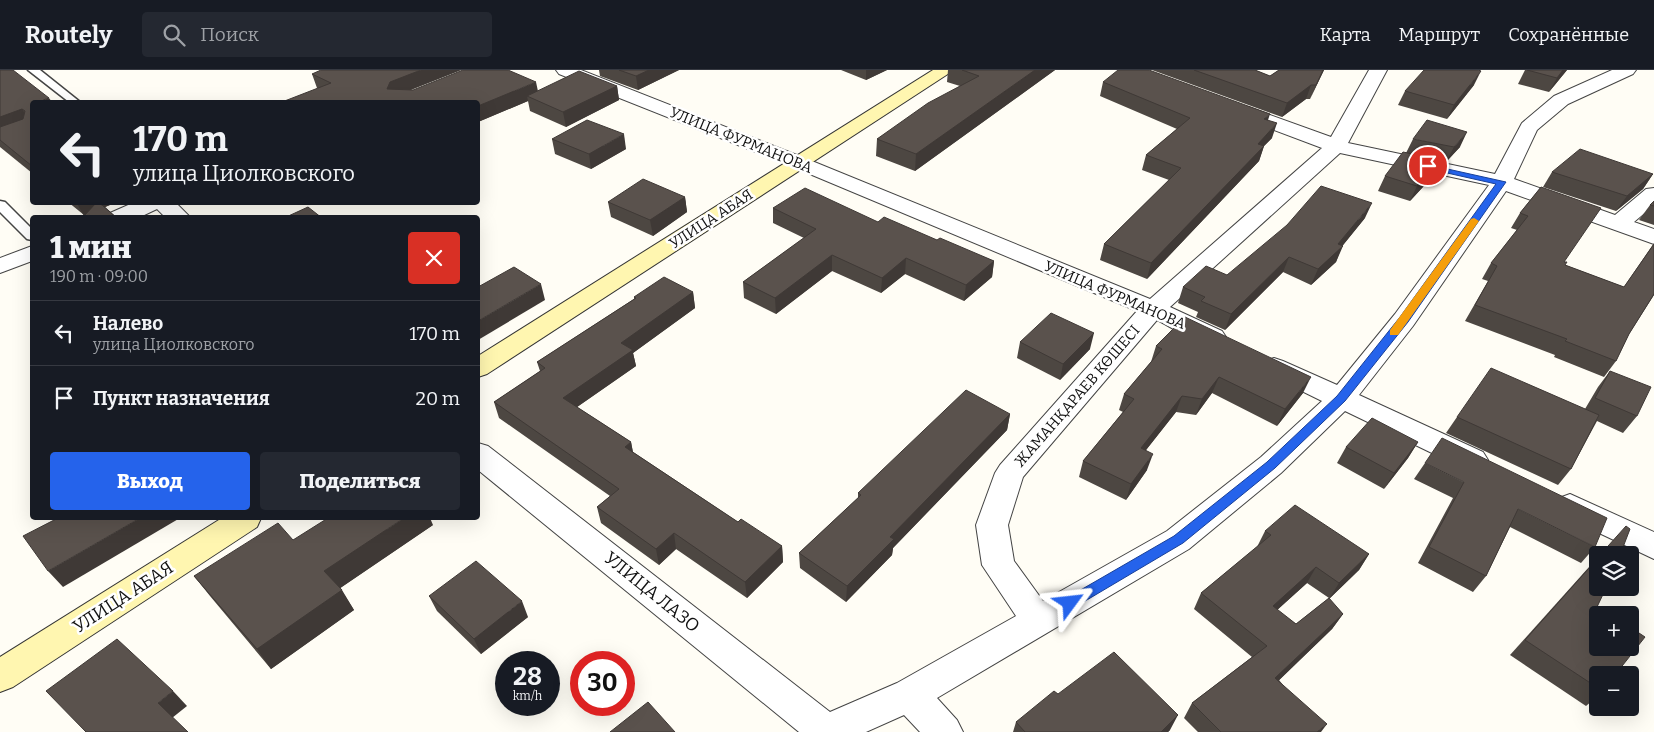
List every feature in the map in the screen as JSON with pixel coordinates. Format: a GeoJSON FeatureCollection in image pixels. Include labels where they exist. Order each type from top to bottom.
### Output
{"type":"FeatureCollection","features":[{"type":"Feature","properties":{"kind":"street","name":"УЛИЦА ФУРМАНОВА"},"geometry":{"type":"LineString","coordinates":[[565,70],[800,162],[1153,309],[1493,470]]}},
{"type":"Feature","properties":{"kind":"street","name":"УЛИЦА АБАЯ"},"geometry":{"type":"LineString","coordinates":[[480,367],[945,70]]}},
{"type":"Feature","properties":{"kind":"street","name":"ЖАМАНҚАРАЕВ КӨШЕСІ"},"geometry":{"type":"LineString","coordinates":[[1039,621],[998,565],[992,525],[1010,473],[1153,309],[1336,146],[1378,70]]}},
{"type":"Feature","properties":{"kind":"street"},"geometry":{"type":"LineString","coordinates":[[826,732],[910,695],[1178,540],[1271,465],[1341,398],[1404,320],[1502,182],[1529,127],[1561,100],[1620,71]]}},
{"type":"Feature","properties":{"kind":"street"},"geometry":{"type":"LineString","coordinates":[[1224,105],[1336,146],[1502,182],[1654,237]]}},
{"type":"Feature","properties":{"kind":"street"},"geometry":{"type":"LineString","coordinates":[[1618,224],[1654,194]]}},
{"type":"Feature","properties":{"kind":"street"},"geometry":{"type":"LineString","coordinates":[[125,215],[148,205]]}},
{"type":"Feature","properties":{"kind":"street"},"geometry":{"type":"LineString","coordinates":[[165,205],[176,215]]}},
{"type":"Feature","properties":{"kind":"street"},"geometry":{"type":"LineString","coordinates":[[0,266],[30,254]]}},
{"type":"Feature","properties":{"kind":"street","name":"УЛИЦА ЛАЗО"},"geometry":{"type":"LineString","coordinates":[[480,456],[826,732]]}},
{"type":"Feature","properties":{"kind":"street"},"geometry":{"type":"LineString","coordinates":[[1547,495],[1654,546]]}},
{"type":"Feature","properties":{"kind":"street","name":"УЛИЦА АБАЯ"},"geometry":{"type":"LineString","coordinates":[[0,676],[243,520]]}},
{"type":"Feature","properties":{"kind":"street"},"geometry":{"type":"LineString","coordinates":[[910,695],[944,732]]}},
{"type":"Feature","properties":{"kind":"lane"},"geometry":{"type":"LineString","coordinates":[[33,70],[72,100]]}},
{"type":"Feature","properties":{"kind":"lane"},"geometry":{"type":"LineString","coordinates":[[0,205],[30,234]]}},
{"type":"Feature","properties":{"kind":"building"},"geometry":{"type":"Polygon","coordinates":[[[0,70],[13,70],[49,98],[30,100],[30,164],[0,140],[0,127],[23,119],[25,111],[22,109],[0,117],[0,70]]]}},
{"type":"Feature","properties":{"kind":"building"},"geometry":{"type":"Polygon","coordinates":[[[321,70],[421,70],[390,82],[387,89],[413,90],[463,70],[508,70],[536,82],[480,105],[480,100],[287,100],[331,83],[312,74],[321,70]]]}},
{"type":"Feature","properties":{"kind":"building"},"geometry":{"type":"Polygon","coordinates":[[[619,70],[649,70],[636,76],[619,70]]]}},
{"type":"Feature","properties":{"kind":"building"},"geometry":{"type":"Polygon","coordinates":[[[962,70],[1035,70],[916,154],[877,139],[928,103],[979,76],[962,70]]]}},
{"type":"Feature","properties":{"kind":"building"},"geometry":{"type":"Polygon","coordinates":[[[1118,70],[1149,70],[1270,114],[1264,119],[1277,123],[1258,144],[1264,146],[1151,263],[1104,244],[1181,168],[1146,155],[1190,118],[1103,82],[1118,70]]]}},
{"type":"Feature","properties":{"kind":"building"},"geometry":{"type":"Polygon","coordinates":[[[1194,70],[1255,70],[1270,76],[1279,70],[1323,70],[1316,85],[1311,85],[1287,103],[1194,70]]]}},
{"type":"Feature","properties":{"kind":"building"},"geometry":{"type":"Polygon","coordinates":[[[1424,70],[1481,71],[1454,105],[1405,91],[1424,70]]]}},
{"type":"Feature","properties":{"kind":"building"},"geometry":{"type":"Polygon","coordinates":[[[1527,70],[1563,70],[1557,78],[1527,70]]]}},
{"type":"Feature","properties":{"kind":"building"},"geometry":{"type":"Polygon","coordinates":[[[579,71],[617,86],[563,112],[527,96],[579,71]]]}},
{"type":"Feature","properties":{"kind":"building"},"geometry":{"type":"Polygon","coordinates":[[[587,120],[624,134],[589,154],[552,139],[587,120]]]}},
{"type":"Feature","properties":{"kind":"building"},"geometry":{"type":"Polygon","coordinates":[[[1427,120],[1467,132],[1454,147],[1413,139],[1427,120]]]}},
{"type":"Feature","properties":{"kind":"building"},"geometry":{"type":"Polygon","coordinates":[[[1580,149],[1653,174],[1627,196],[1552,172],[1580,149]]]}},
{"type":"Feature","properties":{"kind":"building"},"geometry":{"type":"Polygon","coordinates":[[[1403,152],[1441,160],[1417,186],[1385,176],[1403,152]]]}},
{"type":"Feature","properties":{"kind":"building"},"geometry":{"type":"Polygon","coordinates":[[[643,179],[685,197],[650,220],[608,202],[643,179]]]}},
{"type":"Feature","properties":{"kind":"building"},"geometry":{"type":"Polygon","coordinates":[[[1321,186],[1372,203],[1338,244],[1343,246],[1318,269],[1289,257],[1231,314],[1201,301],[1205,297],[1183,287],[1206,266],[1227,275],[1287,225],[1321,186]]]}},
{"type":"Feature","properties":{"kind":"building"},"geometry":{"type":"Polygon","coordinates":[[[1541,187],[1601,208],[1564,262],[1567,262],[1565,265],[1624,287],[1654,244],[1654,294],[1629,334],[1616,361],[1565,341],[1567,339],[1475,305],[1497,266],[1491,263],[1528,216],[1520,213],[1541,187]]]}},
{"type":"Feature","properties":{"kind":"building"},"geometry":{"type":"Polygon","coordinates":[[[805,188],[878,222],[884,217],[937,240],[940,238],[994,261],[966,285],[906,258],[882,278],[832,255],[775,298],[743,282],[816,229],[773,208],[805,188]]]}},
{"type":"Feature","properties":{"kind":"building"},"geometry":{"type":"Polygon","coordinates":[[[94,205],[102,205],[114,215],[85,215],[94,205]]]}},
{"type":"Feature","properties":{"kind":"building"},"geometry":{"type":"Polygon","coordinates":[[[308,207],[318,215],[291,215],[308,207]]]}},
{"type":"Feature","properties":{"kind":"building"},"geometry":{"type":"Polygon","coordinates":[[[514,267],[541,284],[480,320],[480,286],[514,267]]]}},
{"type":"Feature","properties":{"kind":"building"},"geometry":{"type":"Polygon","coordinates":[[[664,277],[693,292],[621,343],[633,350],[563,398],[631,442],[625,447],[738,522],[741,519],[782,546],[745,582],[674,533],[656,549],[597,507],[619,489],[494,402],[545,368],[537,362],[636,298],[634,297],[664,277]]]}},
{"type":"Feature","properties":{"kind":"building"},"geometry":{"type":"Polygon","coordinates":[[[1051,313],[1094,333],[1063,364],[1020,342],[1051,313]]]}},
{"type":"Feature","properties":{"kind":"building"},"geometry":{"type":"Polygon","coordinates":[[[1185,317],[1311,377],[1285,409],[1219,377],[1202,399],[1182,396],[1141,448],[1153,454],[1131,484],[1083,461],[1134,399],[1124,394],[1162,349],[1156,346],[1185,317]]]}},
{"type":"Feature","properties":{"kind":"building"},"geometry":{"type":"Polygon","coordinates":[[[1491,368],[1599,415],[1571,469],[1457,417],[1491,368]]]}},
{"type":"Feature","properties":{"kind":"building"},"geometry":{"type":"Polygon","coordinates":[[[1610,371],[1651,387],[1637,416],[1595,398],[1610,371]]]}},
{"type":"Feature","properties":{"kind":"building"},"geometry":{"type":"Polygon","coordinates":[[[966,390],[1010,414],[890,537],[894,539],[847,586],[799,553],[861,495],[858,493],[966,390]]]}},
{"type":"Feature","properties":{"kind":"building"},"geometry":{"type":"Polygon","coordinates":[[[1372,418],[1418,442],[1394,473],[1346,447],[1372,418]]]}},
{"type":"Feature","properties":{"kind":"building"},"geometry":{"type":"Polygon","coordinates":[[[1442,438],[1607,518],[1595,546],[1593,546],[1518,509],[1486,576],[1429,547],[1464,482],[1425,463],[1442,438]]]}},
{"type":"Feature","properties":{"kind":"building"},"geometry":{"type":"Polygon","coordinates":[[[1295,505],[1369,554],[1339,583],[1316,567],[1273,606],[1296,624],[1329,598],[1343,614],[1275,678],[1327,724],[1317,732],[1221,732],[1192,703],[1267,646],[1201,593],[1271,535],[1265,531],[1295,505]]]}},
{"type":"Feature","properties":{"kind":"building"},"geometry":{"type":"Polygon","coordinates":[[[54,520],[137,520],[48,571],[23,536],[54,520]]]}},
{"type":"Feature","properties":{"kind":"building"},"geometry":{"type":"Polygon","coordinates":[[[325,520],[401,520],[324,571],[342,590],[257,649],[194,576],[278,523],[293,540],[325,520]]]}},
{"type":"Feature","properties":{"kind":"building"},"geometry":{"type":"Polygon","coordinates":[[[1626,526],[1630,529],[1623,546],[1608,546],[1626,526]]]}},
{"type":"Feature","properties":{"kind":"building"},"geometry":{"type":"Polygon","coordinates":[[[476,561],[522,601],[474,639],[429,596],[476,561]]]}},
{"type":"Feature","properties":{"kind":"building"},"geometry":{"type":"Polygon","coordinates":[[[1589,568],[1589,596],[1602,596],[1597,606],[1589,606],[1589,656],[1630,656],[1622,666],[1589,666],[1589,682],[1525,640],[1589,568]]]}},
{"type":"Feature","properties":{"kind":"building"},"geometry":{"type":"Polygon","coordinates":[[[1639,633],[1645,637],[1639,645],[1639,633]]]}},
{"type":"Feature","properties":{"kind":"building"},"geometry":{"type":"Polygon","coordinates":[[[117,639],[173,691],[158,703],[188,732],[86,732],[46,691],[117,639]]]}},
{"type":"Feature","properties":{"kind":"building"},"geometry":{"type":"Polygon","coordinates":[[[1114,652],[1178,715],[1161,732],[1025,732],[1016,722],[1054,691],[1058,694],[1114,652]]]}},
{"type":"Feature","properties":{"kind":"building"},"geometry":{"type":"Polygon","coordinates":[[[648,702],[675,732],[610,732],[630,716],[635,716],[635,712],[648,702]]]}},
{"type":"Feature","properties":{"kind":"slow traffic"},"geometry":{"type":"LineString","coordinates":[[1394,332],[1474,221]]}},
{"type":"Feature","properties":{"kind":"route"},"geometry":{"type":"LineString","coordinates":[[1070,603],[1178,540],[1271,465],[1341,398],[1404,320],[1502,182],[1428,166]]}}]}
